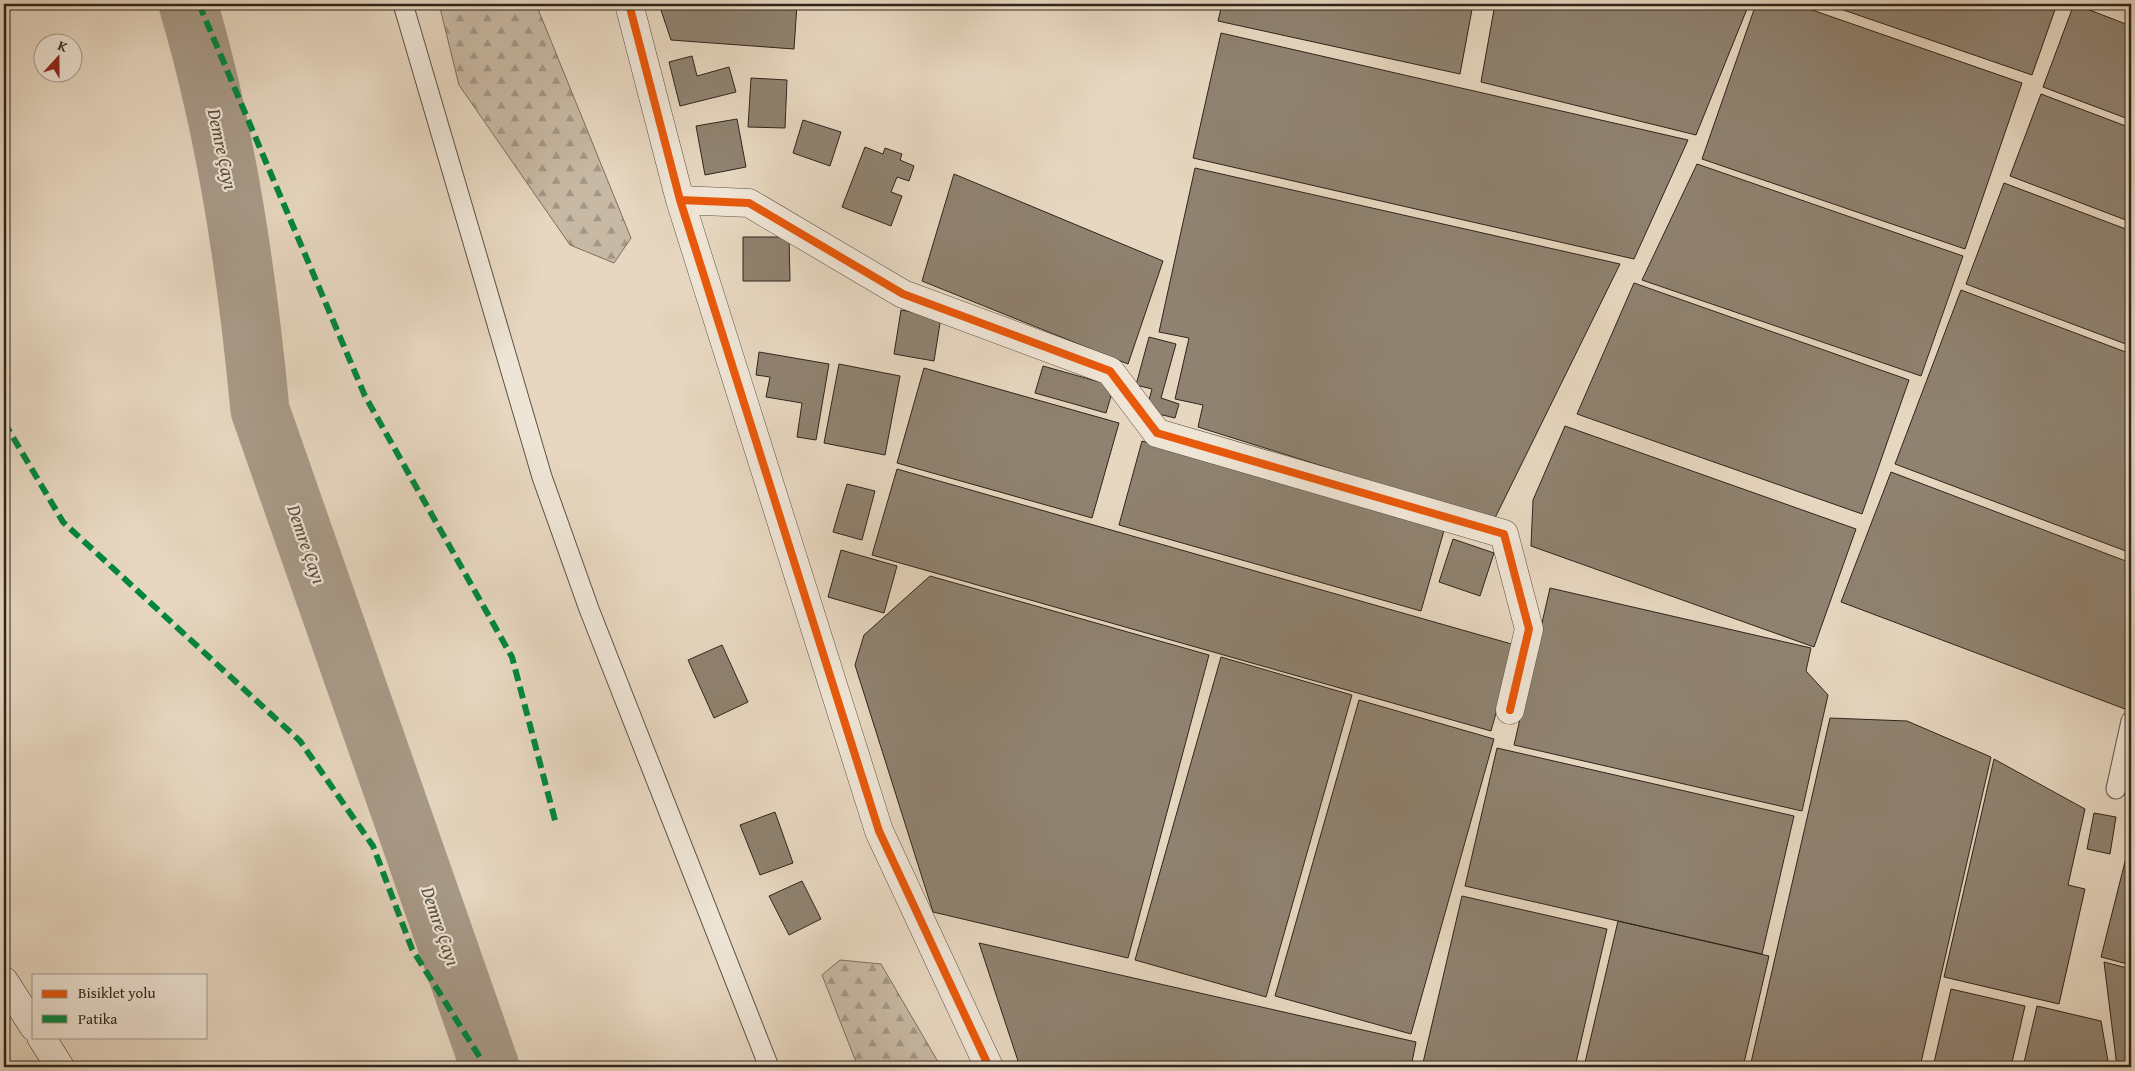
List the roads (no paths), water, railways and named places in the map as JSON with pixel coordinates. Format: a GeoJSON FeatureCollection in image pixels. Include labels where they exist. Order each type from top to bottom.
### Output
{"type":"FeatureCollection","features":[{"type":"Feature","properties":{"kind":"street"},"geometry":{"type":"LineString","coordinates":[[629,4],[680,200],[879,831],[990,1067]]}},
{"type":"Feature","properties":{"kind":"street"},"geometry":{"type":"LineString","coordinates":[[680,200],[749,203],[903,294],[1110,371],[1157,433],[1504,534],[1529,629],[1510,710]]}},
{"type":"Feature","properties":{"kind":"street"},"geometry":{"type":"LineString","coordinates":[[4,981],[32,1023]]}},
{"type":"Feature","properties":{"kind":"street"},"geometry":{"type":"LineString","coordinates":[[42,1038],[60,1067]]}},
{"type":"Feature","properties":{"kind":"lane"},"geometry":{"type":"LineString","coordinates":[[403,4],[542,478],[589,609],[769,1067]]}},
{"type":"Feature","properties":{"kind":"lane"},"geometry":{"type":"LineString","coordinates":[[2116,789],[2131,721]]}},
{"type":"Feature","properties":{"kind":"waterway","name":"Demre Çayı"},"geometry":{"type":"LineString","coordinates":[[188,4],[214,104],[234,205],[249,307],[260,410],[490,1067]]}}]}
